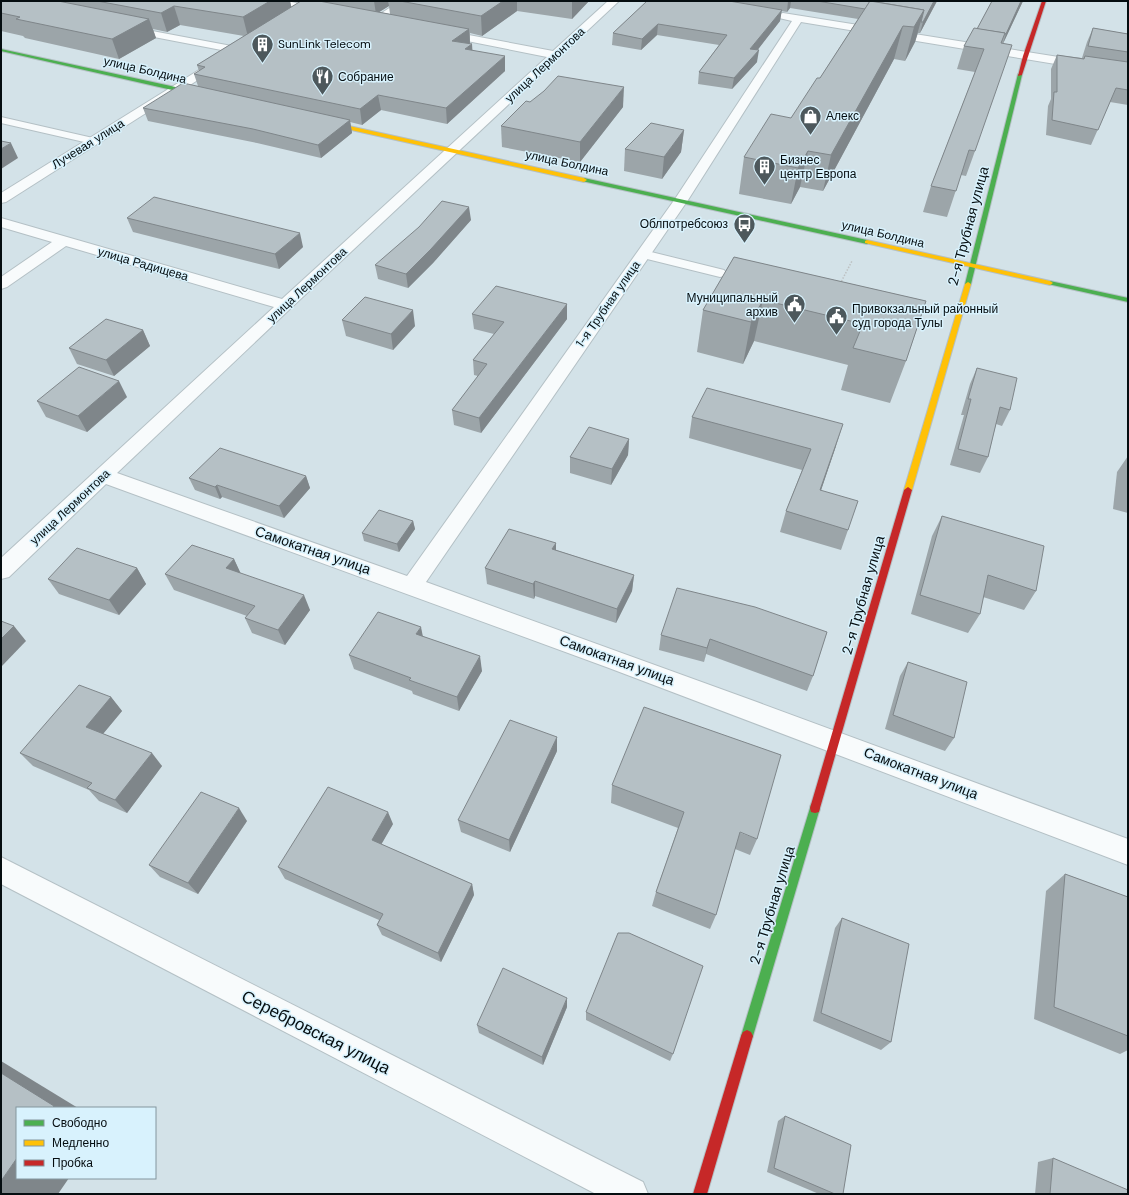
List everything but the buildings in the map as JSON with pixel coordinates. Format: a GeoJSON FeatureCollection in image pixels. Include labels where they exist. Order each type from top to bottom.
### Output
{"type":"FeatureCollection","features":[{"type":"Feature","properties":{"kind":"street"},"geometry":{"type":"LineString","coordinates":[[269,1],[334,13]]}},
{"type":"Feature","properties":{"kind":"street"},"geometry":{"type":"LineString","coordinates":[[393,23],[374,20],[407,1]]}},
{"type":"Feature","properties":{"kind":"street","name":"улица Лермонтова"},"geometry":{"type":"LineString","coordinates":[[1,571],[285,305],[614,1]]}},
{"type":"Feature","properties":{"kind":"street","name":"2-я Трубная улица"},"geometry":{"type":"LineString","coordinates":[[700,1194],[835,740],[973,267],[1025,56],[1044,1]]}},
{"type":"Feature","properties":{"kind":"street"},"geometry":{"type":"LineString","coordinates":[[293,16],[305,8]]}},
{"type":"Feature","properties":{"kind":"street"},"geometry":{"type":"LineString","coordinates":[[774,15],[1128,72]]}},
{"type":"Feature","properties":{"kind":"street","name":"1-я Трубная улица"},"geometry":{"type":"LineString","coordinates":[[412,585],[681,200],[798,19]]}},
{"type":"Feature","properties":{"kind":"street"},"geometry":{"type":"LineString","coordinates":[[432,31],[556,55]]}},
{"type":"Feature","properties":{"kind":"street","name":"Лучевая улица"},"geometry":{"type":"LineString","coordinates":[[1,200],[250,43]]}},
{"type":"Feature","properties":{"kind":"street","name":"улица Болдина"},"geometry":{"type":"LineString","coordinates":[[1,50],[214,98]]}},
{"type":"Feature","properties":{"kind":"street","name":"улица Болдина"},"geometry":{"type":"LineString","coordinates":[[314,120],[681,200],[973,267],[1128,300]]}},
{"type":"Feature","properties":{"kind":"street","name":"улица Радищева"},"geometry":{"type":"LineString","coordinates":[[1,222],[285,305]]}},
{"type":"Feature","properties":{"kind":"street"},"geometry":{"type":"LineString","coordinates":[[1,284],[64,240]]}},
{"type":"Feature","properties":{"kind":"street","name":"Самокатная улица"},"geometry":{"type":"LineString","coordinates":[[104,476],[412,585],[835,740],[1128,852]]}},
{"type":"Feature","properties":{"kind":"street","name":"Серебровская улица"},"geometry":{"type":"LineString","coordinates":[[1,870],[631,1194]]}},
{"type":"Feature","properties":{"kind":"lane"},"geometry":{"type":"LineString","coordinates":[[123,28],[237,50]]}},
{"type":"Feature","properties":{"kind":"lane"},"geometry":{"type":"LineString","coordinates":[[1,120],[93,141]]}},
{"type":"Feature","properties":{"kind":"lane"},"geometry":{"type":"LineString","coordinates":[[643,254],[720,273]]}},
{"type":"Feature","properties":{"kind":"path"},"geometry":{"type":"LineString","coordinates":[[838,287],[852,261]]}},
{"type":"Feature","properties":{"kind":"path"},"geometry":{"type":"LineString","coordinates":[[916,321],[954,330]]}},
{"type":"Feature","properties":{"kind":"traffic: fast"},"geometry":{"type":"LineString","coordinates":[[1,50],[203,95]]}},
{"type":"Feature","properties":{"kind":"traffic: fast"},"geometry":{"type":"LineString","coordinates":[[968,284],[1020,75]]}},
{"type":"Feature","properties":{"kind":"traffic: fast"},"geometry":{"type":"LineString","coordinates":[[584,180],[867,242]]}},
{"type":"Feature","properties":{"kind":"traffic: fast"},"geometry":{"type":"LineString","coordinates":[[1050,283],[1128,300]]}},
{"type":"Feature","properties":{"kind":"traffic: fast"},"geometry":{"type":"LineString","coordinates":[[747,1036],[815,808]]}},
{"type":"Feature","properties":{"kind":"traffic: slow"},"geometry":{"type":"LineString","coordinates":[[322,122],[584,180]]}},
{"type":"Feature","properties":{"kind":"traffic: slow"},"geometry":{"type":"LineString","coordinates":[[867,242],[1050,283]]}},
{"type":"Feature","properties":{"kind":"traffic: slow"},"geometry":{"type":"LineString","coordinates":[[908,490],[968,284]]}},
{"type":"Feature","properties":{"kind":"traffic: jam"},"geometry":{"type":"LineString","coordinates":[[1020,75],[1044,1]]}},
{"type":"Feature","properties":{"kind":"traffic: jam"},"geometry":{"type":"LineString","coordinates":[[815,808],[908,490]]}},
{"type":"Feature","properties":{"kind":"traffic: jam"},"geometry":{"type":"LineString","coordinates":[[700,1194],[747,1036]]}},
{"type":"Feature","properties":{"kind":"place","name":"SunLink Telecom"},"geometry":{"type":"Point","coordinates":[263,64]}},
{"type":"Feature","properties":{"kind":"place","name":"Собрание"},"geometry":{"type":"Point","coordinates":[322,96]}},
{"type":"Feature","properties":{"kind":"place","name":"Алекс"},"geometry":{"type":"Point","coordinates":[811,136]}},
{"type":"Feature","properties":{"kind":"place","name":"Бизнес центр Европа"},"geometry":{"type":"Point","coordinates":[764,186]}},
{"type":"Feature","properties":{"kind":"place","name":"Облпотребсоюз"},"geometry":{"type":"Point","coordinates":[744,244]}},
{"type":"Feature","properties":{"kind":"place","name":"Муниципальный архив"},"geometry":{"type":"Point","coordinates":[794,324]}},
{"type":"Feature","properties":{"kind":"place","name":"Привокзальный районный суд города Тулы"},"geometry":{"type":"Point","coordinates":[836,336]}}]}
